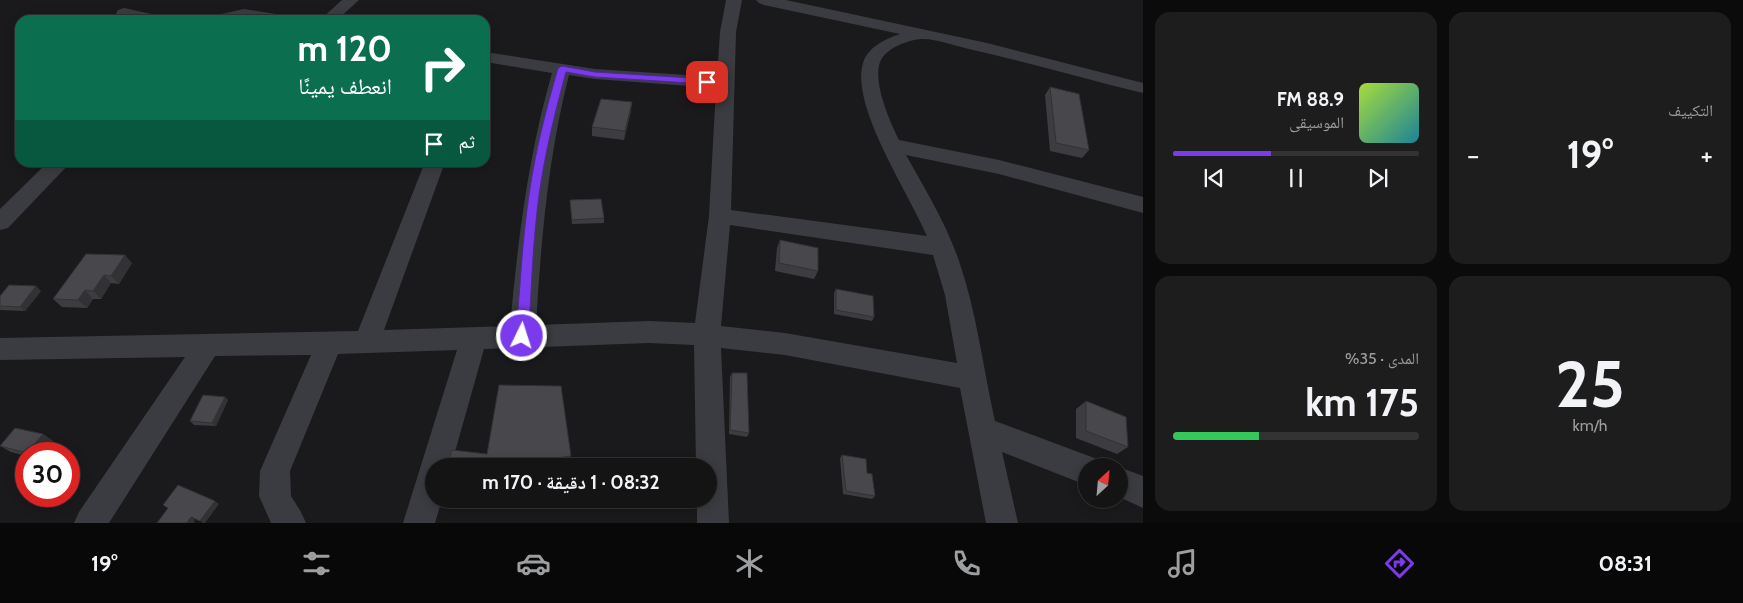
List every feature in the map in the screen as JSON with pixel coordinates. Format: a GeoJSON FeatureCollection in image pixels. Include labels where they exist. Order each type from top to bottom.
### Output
{"type":"FeatureCollection","features":[{"type":"Feature","properties":{"kind":"street"},"geometry":{"type":"LineString","coordinates":[[122,15],[139,0]]}},
{"type":"Feature","properties":{"kind":"street"},"geometry":{"type":"LineString","coordinates":[[334,15],[350,0]]}},
{"type":"Feature","properties":{"kind":"street"},"geometry":{"type":"LineString","coordinates":[[713,523],[707,335],[720,216],[728,32],[734,0]]}},
{"type":"Feature","properties":{"kind":"street"},"geometry":{"type":"LineString","coordinates":[[764,0],[987,48],[1143,88]]}},
{"type":"Feature","properties":{"kind":"street"},"geometry":{"type":"LineString","coordinates":[[920,34],[890,43],[883,48],[872,62],[870,70],[873,92],[891,145],[922,201],[942,247],[959,301],[982,430],[1002,523]]}},
{"type":"Feature","properties":{"kind":"street"},"geometry":{"type":"LineString","coordinates":[[490,58],[595,74],[726,83]]}},
{"type":"Feature","properties":{"kind":"street"},"geometry":{"type":"LineString","coordinates":[[522,336],[534,192],[548,120],[562,68]]}},
{"type":"Feature","properties":{"kind":"street"},"geometry":{"type":"LineString","coordinates":[[891,145],[999,167],[1143,205]]}},
{"type":"Feature","properties":{"kind":"street"},"geometry":{"type":"LineString","coordinates":[[0,222],[56,167]]}},
{"type":"Feature","properties":{"kind":"street"},"geometry":{"type":"LineString","coordinates":[[366,341],[434,167]]}},
{"type":"Feature","properties":{"kind":"street"},"geometry":{"type":"LineString","coordinates":[[720,216],[942,247]]}},
{"type":"Feature","properties":{"kind":"street"},"geometry":{"type":"LineString","coordinates":[[0,350],[328,343],[649,332],[707,335],[785,344],[973,378]]}},
{"type":"Feature","properties":{"kind":"street"},"geometry":{"type":"LineString","coordinates":[[438,458],[474,338]]}},
{"type":"Feature","properties":{"kind":"street"},"geometry":{"type":"LineString","coordinates":[[290,523],[279,508],[275,496],[276,471],[328,343]]}},
{"type":"Feature","properties":{"kind":"street"},"geometry":{"type":"LineString","coordinates":[[90,523],[207,346]]}},
{"type":"Feature","properties":{"kind":"street"},"geometry":{"type":"LineString","coordinates":[[982,430],[1078,467]]}},
{"type":"Feature","properties":{"kind":"street"},"geometry":{"type":"LineString","coordinates":[[1128,486],[1143,492]]}},
{"type":"Feature","properties":{"kind":"street"},"geometry":{"type":"LineString","coordinates":[[419,523],[425,503]]}},
{"type":"Feature","properties":{"kind":"building"},"geometry":{"type":"Polygon","coordinates":[[[1050,87],[1079,94],[1089,150],[1056,143],[1050,87]]]}},
{"type":"Feature","properties":{"kind":"building"},"geometry":{"type":"Polygon","coordinates":[[[601,99],[632,102],[625,131],[592,127],[601,99]]]}},
{"type":"Feature","properties":{"kind":"building"},"geometry":{"type":"Polygon","coordinates":[[[601,199],[604,218],[572,220],[570,200],[601,199]]]}},
{"type":"Feature","properties":{"kind":"building"},"geometry":{"type":"Polygon","coordinates":[[[780,240],[818,248],[818,271],[779,263],[780,240]]]}},
{"type":"Feature","properties":{"kind":"building"},"geometry":{"type":"Polygon","coordinates":[[[86,254],[125,255],[111,276],[104,275],[93,291],[85,290],[78,300],[53,299],[86,254]]]}},
{"type":"Feature","properties":{"kind":"building"},"geometry":{"type":"Polygon","coordinates":[[[9,285],[36,286],[20,307],[0,306],[0,296],[9,285]]]}},
{"type":"Feature","properties":{"kind":"building"},"geometry":{"type":"Polygon","coordinates":[[[836,289],[873,296],[874,317],[836,310],[836,289]]]}},
{"type":"Feature","properties":{"kind":"building"},"geometry":{"type":"Polygon","coordinates":[[[732,373],[747,373],[749,433],[730,430],[732,373]]]}},
{"type":"Feature","properties":{"kind":"building"},"geometry":{"type":"Polygon","coordinates":[[[499,385],[561,386],[571,456],[557,458],[449,458],[452,450],[487,454],[499,385]]]}},
{"type":"Feature","properties":{"kind":"building"},"geometry":{"type":"Polygon","coordinates":[[[203,395],[225,397],[212,423],[190,421],[203,395]]]}},
{"type":"Feature","properties":{"kind":"building"},"geometry":{"type":"Polygon","coordinates":[[[1086,401],[1126,417],[1128,447],[1086,431],[1086,401]]]}},
{"type":"Feature","properties":{"kind":"building"},"geometry":{"type":"Polygon","coordinates":[[[15,428],[43,434],[36,442],[15,442],[15,450],[0,446],[15,428]]]}},
{"type":"Feature","properties":{"kind":"building"},"geometry":{"type":"Polygon","coordinates":[[[842,455],[866,459],[867,473],[872,474],[875,496],[846,491],[842,455]]]}},
{"type":"Feature","properties":{"kind":"building"},"geometry":{"type":"Polygon","coordinates":[[[178,485],[215,501],[200,521],[191,517],[187,523],[157,523],[168,508],[163,505],[178,485]]]}},
{"type":"Feature","properties":{"kind":"route"},"geometry":{"type":"LineString","coordinates":[[522,336],[534,192],[548,120],[562,68],[595,74],[707,82]]}}]}
